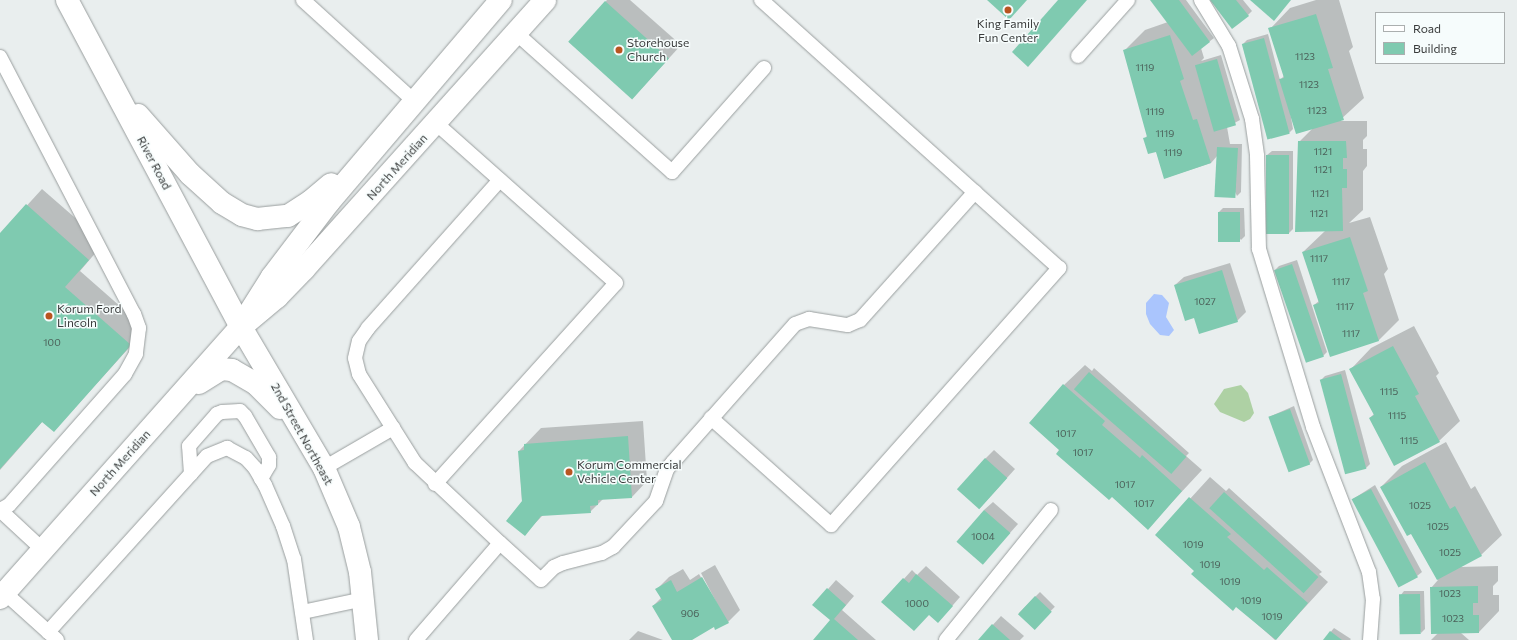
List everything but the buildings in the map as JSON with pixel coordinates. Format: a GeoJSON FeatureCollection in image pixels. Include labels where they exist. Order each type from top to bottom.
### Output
{"type":"FeatureCollection","features":[{"type":"Feature","properties":{"kind":"main road","name":"River Road"},"geometry":{"type":"LineString","coordinates":[[67,0],[241,327]]}},
{"type":"Feature","properties":{"kind":"main road","name":"North Meridian"},"geometry":{"type":"LineString","coordinates":[[241,327],[282,262],[374,146],[501,0]]}},
{"type":"Feature","properties":{"kind":"main road","name":"North Meridian"},"geometry":{"type":"LineString","coordinates":[[2,595],[241,327],[286,289],[545,0]]}},
{"type":"Feature","properties":{"kind":"main road"},"geometry":{"type":"LineString","coordinates":[[106,74],[134,110],[199,182],[222,203],[242,215],[257,219],[288,216],[311,201],[374,146]]}},
{"type":"Feature","properties":{"kind":"main road","name":"2nd Street Northeast"},"geometry":{"type":"LineString","coordinates":[[241,327],[324,468],[349,528],[360,572],[364,599],[367,640]]}},
{"type":"Feature","properties":{"kind":"main road"},"geometry":{"type":"LineString","coordinates":[[165,412],[206,377],[221,369],[232,370],[256,384],[313,448]]}},
{"type":"Feature","properties":{"kind":"lane"},"geometry":{"type":"LineString","coordinates":[[303,0],[414,100]]}},
{"type":"Feature","properties":{"kind":"lane"},"geometry":{"type":"LineString","coordinates":[[711,418],[831,525],[1059,268],[761,0]]}},
{"type":"Feature","properties":{"kind":"lane"},"geometry":{"type":"LineString","coordinates":[[1078,56],[1128,0]]}},
{"type":"Feature","properties":{"kind":"lane"},"geometry":{"type":"LineString","coordinates":[[1201,0],[1230,46],[1250,112],[1257,156],[1259,249],[1313,427],[1369,572],[1374,599],[1370,640]]}},
{"type":"Feature","properties":{"kind":"lane"},"geometry":{"type":"LineString","coordinates":[[516,33],[672,172],[764,68]]}},
{"type":"Feature","properties":{"kind":"lane"},"geometry":{"type":"LineString","coordinates":[[0,57],[131,307],[139,328],[136,354],[125,374],[9,505],[0,510],[43,550]]}},
{"type":"Feature","properties":{"kind":"lane"},"geometry":{"type":"LineString","coordinates":[[435,484],[616,283],[436,123]]}},
{"type":"Feature","properties":{"kind":"lane"},"geometry":{"type":"LineString","coordinates":[[500,180],[382,311],[359,342],[356,358],[359,374],[415,464],[500,544],[541,580],[554,568],[563,563],[602,553],[613,547],[656,501],[667,469],[795,324],[809,320],[848,325],[860,320],[975,192]]}},
{"type":"Feature","properties":{"kind":"lane"},"geometry":{"type":"LineString","coordinates":[[191,474],[189,446],[217,414],[222,412],[240,411],[245,416],[268,457],[269,465],[262,479]]}},
{"type":"Feature","properties":{"kind":"lane"},"geometry":{"type":"LineString","coordinates":[[324,468],[392,428]]}},
{"type":"Feature","properties":{"kind":"lane"},"geometry":{"type":"LineString","coordinates":[[2,595],[52,636],[207,456],[228,448],[246,458],[262,479],[283,526],[294,559],[306,640]]}},
{"type":"Feature","properties":{"kind":"lane"},"geometry":{"type":"LineString","coordinates":[[946,640],[1051,510]]}},
{"type":"Feature","properties":{"kind":"lane"},"geometry":{"type":"LineString","coordinates":[[416,640],[500,544]]}},
{"type":"Feature","properties":{"kind":"lane"},"geometry":{"type":"LineString","coordinates":[[303,612],[364,599]]}},
{"type":"Feature","properties":{"kind":"green space"},"geometry":{"type":"Polygon","coordinates":[[[1241,385],[1248,393],[1254,413],[1250,419],[1244,422],[1220,412],[1214,404],[1224,389],[1241,385]]]}},
{"type":"Feature","properties":{"kind":"water"},"geometry":{"type":"Polygon","coordinates":[[[1154,294],[1162,295],[1169,303],[1166,317],[1174,330],[1169,336],[1160,335],[1150,324],[1146,314],[1146,303],[1154,294]]]}},
{"type":"Feature","properties":{"kind":"place","name":"King Family Fun Center"},"geometry":{"type":"Point","coordinates":[1008,10]}},
{"type":"Feature","properties":{"kind":"place","name":"Storehouse Church"},"geometry":{"type":"Point","coordinates":[619,50]}},
{"type":"Feature","properties":{"kind":"place","name":"Korum Ford Lincoln"},"geometry":{"type":"Point","coordinates":[49,316]}},
{"type":"Feature","properties":{"kind":"place","name":"Korum Commercial Vehicle Center"},"geometry":{"type":"Point","coordinates":[569,472]}}]}
